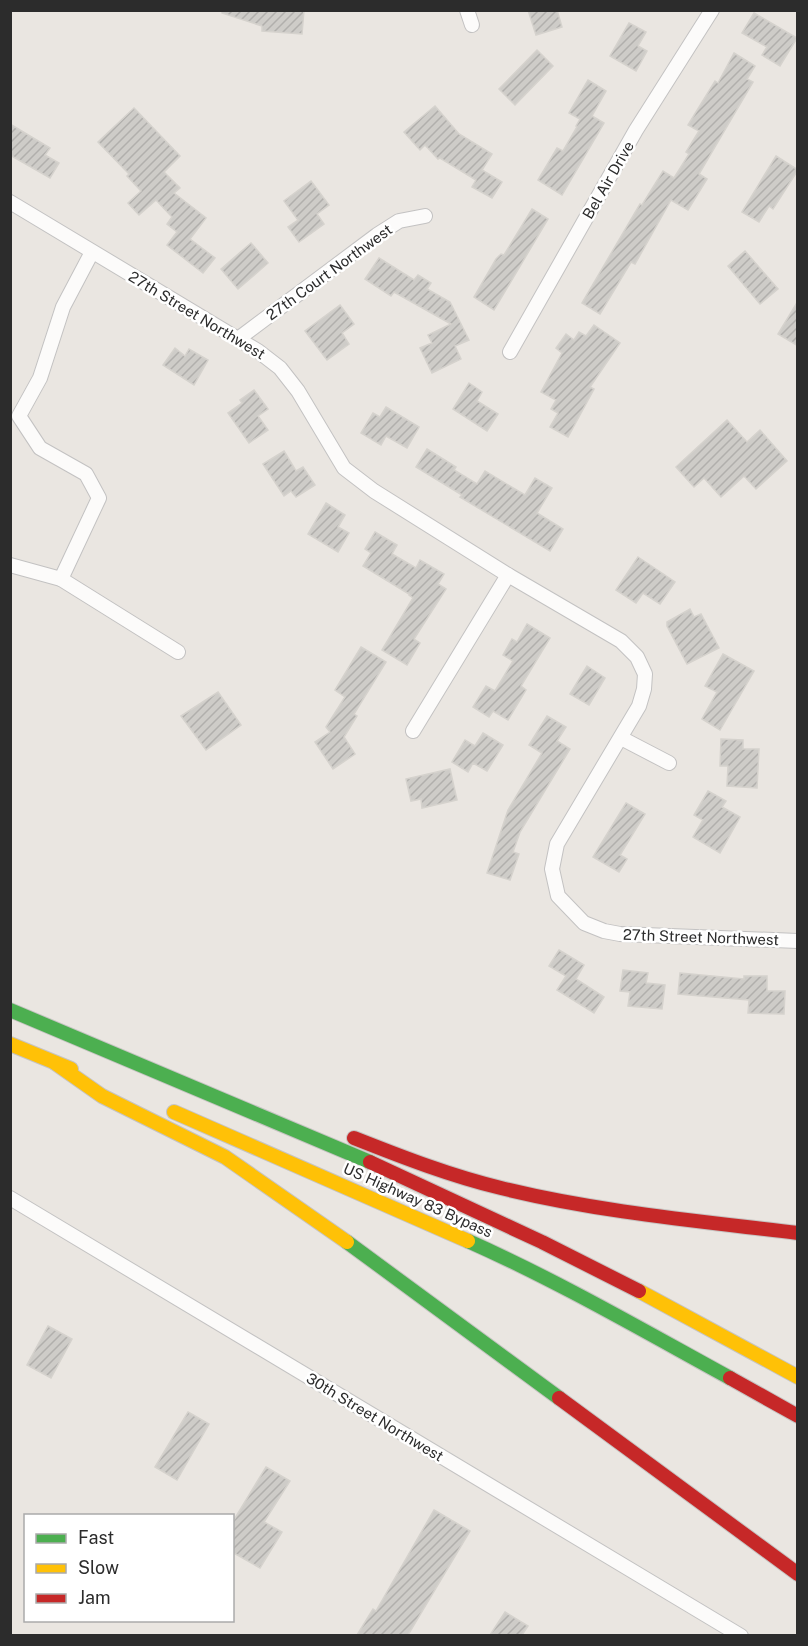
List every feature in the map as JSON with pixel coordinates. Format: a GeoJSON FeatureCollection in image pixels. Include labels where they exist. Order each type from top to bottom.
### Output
{"type":"FeatureCollection","features":[{"type":"Feature","properties":{"kind":"highway","name":"US Highway 83 Bypass"},"geometry":{"type":"LineString","coordinates":[[10,1010],[259,1114],[507,1224],[798,1377]]}},
{"type":"Feature","properties":{"kind":"highway"},"geometry":{"type":"LineString","coordinates":[[10,1044],[111,1085]]}},
{"type":"Feature","properties":{"kind":"highway"},"geometry":{"type":"LineString","coordinates":[[111,1052],[176,1069],[262,1101]]}},
{"type":"Feature","properties":{"kind":"highway"},"geometry":{"type":"LineString","coordinates":[[55,1063],[102,1096],[195,1141],[258,1178],[798,1574]]}},
{"type":"Feature","properties":{"kind":"highway","name":"US Highway 83 Bypass"},"geometry":{"type":"LineString","coordinates":[[162,1107],[499,1255],[603,1308],[798,1416]]}},
{"type":"Feature","properties":{"kind":"highway"},"geometry":{"type":"LineString","coordinates":[[343,1134],[476,1180],[530,1194],[606,1208],[798,1233]]}},
{"type":"Feature","properties":{"kind":"street"},"geometry":{"type":"LineString","coordinates":[[467,10],[472,25]]}},
{"type":"Feature","properties":{"kind":"street","name":"Bel Air Drive"},"geometry":{"type":"LineString","coordinates":[[510,352],[636,130],[712,10]]}},
{"type":"Feature","properties":{"kind":"street","name":"27th Street Northwest"},"geometry":{"type":"LineString","coordinates":[[10,202],[238,339],[280,368],[298,391],[344,468],[375,491],[508,575]]}},
{"type":"Feature","properties":{"kind":"street","name":"27th Court Northwest"},"geometry":{"type":"LineString","coordinates":[[238,339],[377,235],[399,221],[424,216]]}},
{"type":"Feature","properties":{"kind":"street"},"geometry":{"type":"LineString","coordinates":[[61,579],[99,498],[86,474],[40,448],[19,416],[40,378],[63,307],[92,252]]}},
{"type":"Feature","properties":{"kind":"street"},"geometry":{"type":"LineString","coordinates":[[10,565],[61,579],[178,652]]}},
{"type":"Feature","properties":{"kind":"street"},"geometry":{"type":"LineString","coordinates":[[413,731],[508,575],[621,640],[637,657],[645,674],[644,689],[639,706],[621,738],[669,763]]}},
{"type":"Feature","properties":{"kind":"street","name":"27th Street Northwest"},"geometry":{"type":"LineString","coordinates":[[621,738],[556,844],[552,869],[558,896],[584,923],[604,931],[620,934],[798,941]]}},
{"type":"Feature","properties":{"kind":"street","name":"30th Street Northwest"},"geometry":{"type":"LineString","coordinates":[[10,1198],[741,1635]]}},
{"type":"Feature","properties":{"kind":"building"},"geometry":{"type":"Polygon","coordinates":[[[222,10],[304,10],[302,34],[262,31],[262,26],[222,13],[222,10]]]}},
{"type":"Feature","properties":{"kind":"building"},"geometry":{"type":"Polygon","coordinates":[[[528,10],[557,10],[562,27],[536,35],[528,10]]]}},
{"type":"Feature","properties":{"kind":"building"},"geometry":{"type":"Polygon","coordinates":[[[754,13],[797,38],[780,66],[762,55],[767,47],[742,33],[754,13]]]}},
{"type":"Feature","properties":{"kind":"building"},"geometry":{"type":"Polygon","coordinates":[[[629,23],[646,32],[638,46],[647,51],[636,71],[610,56],[629,23]]]}},
{"type":"Feature","properties":{"kind":"building"},"geometry":{"type":"Polygon","coordinates":[[[537,50],[553,66],[515,105],[499,89],[537,50]]]}},
{"type":"Feature","properties":{"kind":"building"},"geometry":{"type":"Polygon","coordinates":[[[734,53],[755,66],[747,79],[753,82],[699,174],[707,179],[688,210],[671,200],[635,264],[631,262],[600,314],[582,303],[640,204],[642,205],[663,171],[674,178],[689,154],[686,152],[699,131],[688,125],[715,81],[718,83],[734,53]]]}},
{"type":"Feature","properties":{"kind":"building"},"geometry":{"type":"Polygon","coordinates":[[[588,80],[606,91],[592,116],[604,123],[562,195],[538,180],[557,148],[563,151],[577,127],[580,119],[569,113],[588,80]]]}},
{"type":"Feature","properties":{"kind":"building"},"geometry":{"type":"Polygon","coordinates":[[[435,106],[459,134],[492,154],[482,170],[502,182],[492,198],[472,187],[476,180],[440,158],[438,159],[425,145],[420,150],[404,132],[435,106]]]}},
{"type":"Feature","properties":{"kind":"building"},"geometry":{"type":"Polygon","coordinates":[[[134,108],[180,156],[164,172],[180,188],[174,193],[206,218],[190,239],[215,258],[203,273],[167,245],[177,232],[167,224],[172,217],[156,200],[139,215],[128,203],[141,191],[127,176],[129,174],[98,142],[134,108]]]}},
{"type":"Feature","properties":{"kind":"building"},"geometry":{"type":"Polygon","coordinates":[[[10,124],[50,148],[45,155],[59,163],[50,178],[10,155],[10,124]]]}},
{"type":"Feature","properties":{"kind":"building"},"geometry":{"type":"Polygon","coordinates":[[[776,156],[798,170],[773,209],[769,206],[759,222],[742,212],[776,156]]]}},
{"type":"Feature","properties":{"kind":"building"},"geometry":{"type":"Polygon","coordinates":[[[311,181],[329,205],[317,214],[324,224],[299,242],[288,227],[298,220],[284,201],[311,181]]]}},
{"type":"Feature","properties":{"kind":"building"},"geometry":{"type":"Polygon","coordinates":[[[532,209],[548,219],[494,310],[474,297],[496,259],[501,254],[504,255],[532,209]]]}},
{"type":"Feature","properties":{"kind":"building"},"geometry":{"type":"Polygon","coordinates":[[[251,243],[268,263],[238,289],[221,269],[251,243]]]}},
{"type":"Feature","properties":{"kind":"building"},"geometry":{"type":"Polygon","coordinates":[[[745,251],[778,289],[760,304],[728,266],[745,251]]]}},
{"type":"Feature","properties":{"kind":"building"},"geometry":{"type":"Polygon","coordinates":[[[379,258],[414,280],[418,275],[431,283],[427,289],[450,302],[469,340],[455,346],[461,359],[432,373],[420,348],[432,343],[428,335],[451,324],[394,292],[391,296],[365,279],[379,258]]]}},
{"type":"Feature","properties":{"kind":"building"},"geometry":{"type":"Polygon","coordinates":[[[798,301],[798,346],[778,334],[798,301]]]}},
{"type":"Feature","properties":{"kind":"building"},"geometry":{"type":"Polygon","coordinates":[[[340,305],[354,324],[342,333],[349,344],[327,360],[305,331],[340,305]]]}},
{"type":"Feature","properties":{"kind":"building"},"geometry":{"type":"Polygon","coordinates":[[[594,325],[620,343],[590,387],[594,389],[568,437],[550,427],[558,413],[551,409],[556,400],[541,392],[562,353],[556,348],[566,334],[574,340],[579,332],[586,336],[594,325]]]}},
{"type":"Feature","properties":{"kind":"building"},"geometry":{"type":"Polygon","coordinates":[[[175,348],[185,356],[189,349],[208,360],[194,385],[163,365],[175,348]]]}},
{"type":"Feature","properties":{"kind":"building"},"geometry":{"type":"Polygon","coordinates":[[[469,383],[482,392],[477,401],[498,414],[487,431],[453,409],[469,383]]]}},
{"type":"Feature","properties":{"kind":"building"},"geometry":{"type":"Polygon","coordinates":[[[254,390],[268,409],[258,416],[268,430],[249,443],[228,413],[254,390]]]}},
{"type":"Feature","properties":{"kind":"building"},"geometry":{"type":"Polygon","coordinates":[[[386,407],[419,427],[407,448],[386,436],[381,445],[361,433],[373,413],[380,417],[386,407]]]}},
{"type":"Feature","properties":{"kind":"building"},"geometry":{"type":"Polygon","coordinates":[[[727,420],[747,442],[760,430],[787,461],[756,489],[744,476],[721,497],[704,478],[694,487],[676,467],[727,420]]]}},
{"type":"Feature","properties":{"kind":"building"},"geometry":{"type":"Polygon","coordinates":[[[427,449],[456,467],[454,470],[477,484],[485,471],[525,495],[535,478],[552,488],[537,513],[563,529],[550,551],[460,497],[462,495],[416,467],[427,449]]]}},
{"type":"Feature","properties":{"kind":"building"},"geometry":{"type":"Polygon","coordinates":[[[284,451],[296,471],[303,467],[315,485],[296,497],[291,491],[284,496],[263,464],[284,451]]]}},
{"type":"Feature","properties":{"kind":"building"},"geometry":{"type":"Polygon","coordinates":[[[326,503],[345,515],[338,527],[349,533],[338,552],[308,534],[326,503]]]}},
{"type":"Feature","properties":{"kind":"building"},"geometry":{"type":"Polygon","coordinates":[[[375,532],[397,545],[392,554],[416,568],[420,560],[444,574],[438,584],[446,589],[414,639],[420,643],[407,665],[382,650],[413,598],[363,566],[371,553],[365,549],[375,532]]]}},
{"type":"Feature","properties":{"kind":"building"},"geometry":{"type":"Polygon","coordinates":[[[638,557],[675,582],[660,604],[643,593],[636,603],[616,590],[638,557]]]}},
{"type":"Feature","properties":{"kind":"building"},"geometry":{"type":"Polygon","coordinates":[[[690,609],[694,617],[701,614],[719,648],[687,664],[667,622],[690,609]]]}},
{"type":"Feature","properties":{"kind":"building"},"geometry":{"type":"Polygon","coordinates":[[[527,624],[550,638],[521,686],[526,690],[508,720],[493,711],[489,717],[473,707],[486,686],[495,691],[513,661],[503,655],[512,639],[517,642],[527,624]]]}},
{"type":"Feature","properties":{"kind":"building"},"geometry":{"type":"Polygon","coordinates":[[[361,647],[386,662],[354,714],[357,716],[344,737],[355,754],[333,769],[315,742],[330,732],[326,727],[345,697],[335,690],[361,647]]]}},
{"type":"Feature","properties":{"kind":"building"},"geometry":{"type":"Polygon","coordinates":[[[723,654],[754,671],[720,730],[702,719],[717,692],[705,686],[723,654]]]}},
{"type":"Feature","properties":{"kind":"building"},"geometry":{"type":"Polygon","coordinates":[[[587,666],[605,678],[589,705],[570,694],[587,666]]]}},
{"type":"Feature","properties":{"kind":"building"},"geometry":{"type":"Polygon","coordinates":[[[218,692],[241,725],[206,750],[181,716],[218,692]]]}},
{"type":"Feature","properties":{"kind":"building"},"geometry":{"type":"Polygon","coordinates":[[[547,716],[566,727],[557,741],[570,749],[520,832],[513,852],[519,854],[510,880],[487,873],[508,810],[542,753],[529,745],[547,716]]]}},
{"type":"Feature","properties":{"kind":"building"},"geometry":{"type":"Polygon","coordinates":[[[483,733],[503,745],[487,771],[473,763],[468,772],[452,762],[465,740],[475,746],[483,733]]]}},
{"type":"Feature","properties":{"kind":"building"},"geometry":{"type":"Polygon","coordinates":[[[721,739],[743,740],[743,749],[759,749],[757,788],[727,786],[728,766],[720,766],[721,739]]]}},
{"type":"Feature","properties":{"kind":"building"},"geometry":{"type":"Polygon","coordinates":[[[450,769],[457,800],[422,808],[421,799],[411,801],[406,779],[450,769]]]}},
{"type":"Feature","properties":{"kind":"building"},"geometry":{"type":"Polygon","coordinates":[[[708,791],[726,801],[722,807],[740,817],[720,853],[693,837],[703,820],[694,815],[708,791]]]}},
{"type":"Feature","properties":{"kind":"building"},"geometry":{"type":"Polygon","coordinates":[[[626,803],[645,814],[620,855],[627,859],[619,872],[593,857],[626,803]]]}},
{"type":"Feature","properties":{"kind":"building"},"geometry":{"type":"Polygon","coordinates":[[[559,950],[584,965],[576,979],[604,997],[594,1013],[557,990],[566,976],[549,966],[559,950]]]}},
{"type":"Feature","properties":{"kind":"building"},"geometry":{"type":"Polygon","coordinates":[[[623,970],[648,973],[646,983],[665,985],[662,1009],[628,1006],[630,992],[620,991],[623,970]]]}},
{"type":"Feature","properties":{"kind":"building"},"geometry":{"type":"Polygon","coordinates":[[[680,973],[744,979],[744,976],[767,976],[767,991],[785,991],[784,1014],[748,1013],[749,1000],[678,994],[680,973]]]}},
{"type":"Feature","properties":{"kind":"building"},"geometry":{"type":"Polygon","coordinates":[[[48,1326],[72,1339],[51,1378],[27,1365],[48,1326]]]}},
{"type":"Feature","properties":{"kind":"building"},"geometry":{"type":"Polygon","coordinates":[[[188,1412],[209,1424],[177,1480],[155,1467],[188,1412]]]}},
{"type":"Feature","properties":{"kind":"building"},"geometry":{"type":"Polygon","coordinates":[[[266,1467],[290,1481],[264,1522],[282,1532],[260,1568],[234,1553],[234,1520],[266,1467]]]}},
{"type":"Feature","properties":{"kind":"building"},"geometry":{"type":"Polygon","coordinates":[[[434,1510],[470,1531],[408,1635],[357,1635],[373,1609],[376,1611],[434,1510]]]}},
{"type":"Feature","properties":{"kind":"building"},"geometry":{"type":"Polygon","coordinates":[[[505,1612],[528,1626],[522,1635],[490,1635],[505,1612]]]}},
{"type":"Feature","properties":{"kind":"traffic: fast"},"geometry":{"type":"LineString","coordinates":[[10,1010],[370,1162]]}},
{"type":"Feature","properties":{"kind":"traffic: fast"},"geometry":{"type":"LineString","coordinates":[[468,1241],[568,1290],[730,1378]]}},
{"type":"Feature","properties":{"kind":"traffic: fast"},"geometry":{"type":"LineString","coordinates":[[347,1242],[559,1398]]}},
{"type":"Feature","properties":{"kind":"traffic: slow"},"geometry":{"type":"LineString","coordinates":[[10,1044],[71,1069]]}},
{"type":"Feature","properties":{"kind":"traffic: slow"},"geometry":{"type":"LineString","coordinates":[[55,1063],[102,1096],[225,1157],[347,1242]]}},
{"type":"Feature","properties":{"kind":"traffic: slow"},"geometry":{"type":"LineString","coordinates":[[174,1112],[468,1241]]}},
{"type":"Feature","properties":{"kind":"traffic: slow"},"geometry":{"type":"LineString","coordinates":[[639,1291],[798,1377]]}},
{"type":"Feature","properties":{"kind":"traffic: jam"},"geometry":{"type":"LineString","coordinates":[[354,1138],[445,1172],[538,1196],[649,1215],[798,1233]]}},
{"type":"Feature","properties":{"kind":"traffic: jam"},"geometry":{"type":"LineString","coordinates":[[370,1162],[542,1242],[639,1291]]}},
{"type":"Feature","properties":{"kind":"traffic: jam"},"geometry":{"type":"LineString","coordinates":[[730,1378],[798,1416]]}},
{"type":"Feature","properties":{"kind":"traffic: jam"},"geometry":{"type":"LineString","coordinates":[[559,1398],[798,1574]]}}]}
